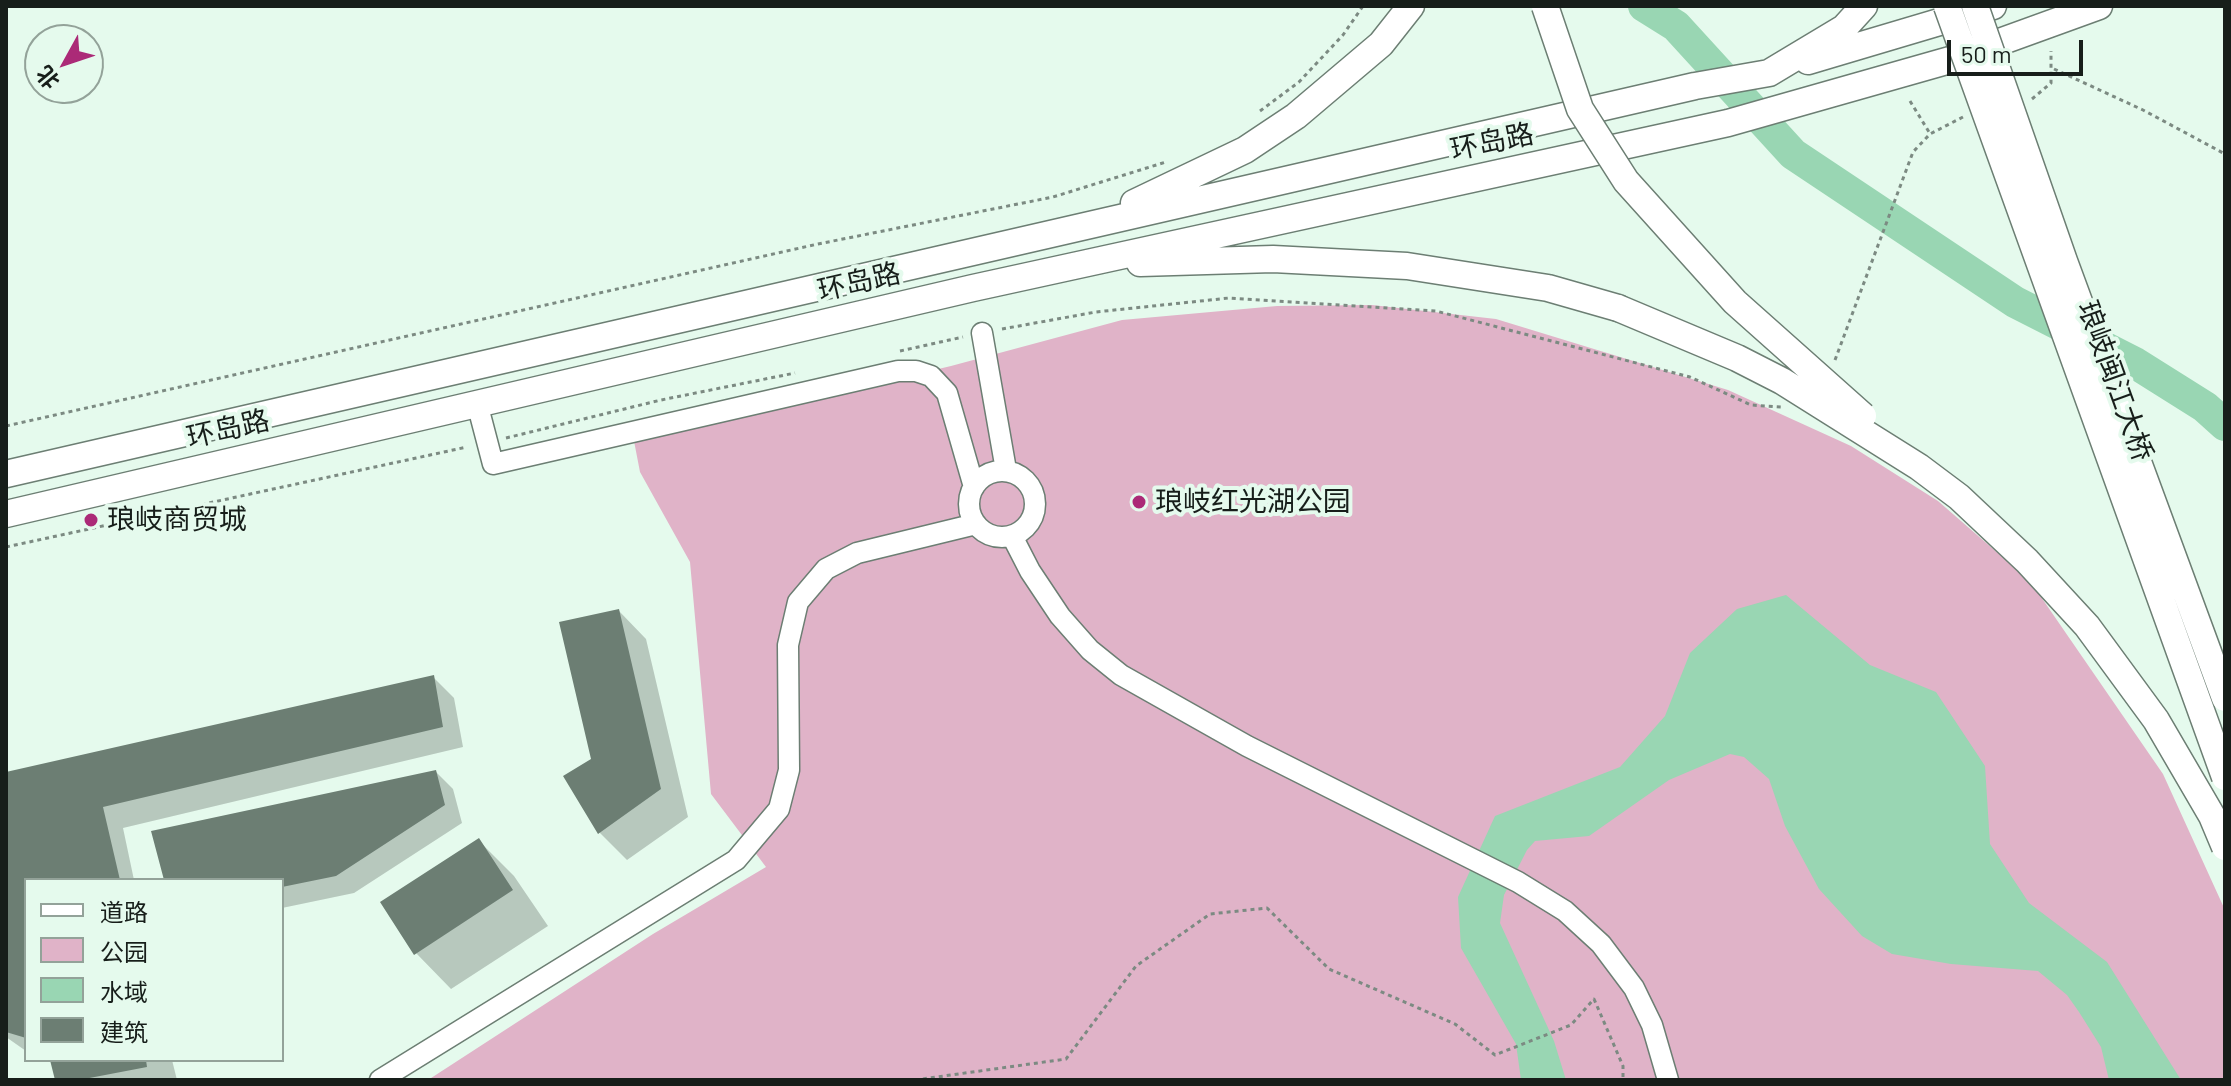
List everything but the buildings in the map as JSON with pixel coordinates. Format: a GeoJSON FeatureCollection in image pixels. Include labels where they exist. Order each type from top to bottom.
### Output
{"type":"FeatureCollection","features":[{"type":"Feature","properties":{"kind":"main road"},"geometry":{"type":"LineString","coordinates":[[1070,230],[1245,150],[1342,80],[1381,44],[1411,6]]}},
{"type":"Feature","properties":{"kind":"main road"},"geometry":{"type":"LineString","coordinates":[[1545,6],[1580,109],[1626,181],[1735,302],[1919,467],[1998,533],[2087,626],[2156,720],[2212,816],[2225,847]]}},
{"type":"Feature","properties":{"kind":"main road"},"geometry":{"type":"LineString","coordinates":[[1769,73],[1844,28],[1864,6]]}},
{"type":"Feature","properties":{"kind":"main road","name":"琅岐闽江大桥"},"geometry":{"type":"LineString","coordinates":[[1975,6],[2225,698]]}},
{"type":"Feature","properties":{"kind":"main road"},"geometry":{"type":"LineString","coordinates":[[1769,73],[1938,12],[1993,6]]}},
{"type":"Feature","properties":{"kind":"main road"},"geometry":{"type":"LineString","coordinates":[[2008,6],[2019,36]]}},
{"type":"Feature","properties":{"kind":"main road"},"geometry":{"type":"LineString","coordinates":[[1938,12],[1950,60],[2099,6]]}},
{"type":"Feature","properties":{"kind":"main road","name":"琅岐闽江大桥"},"geometry":{"type":"LineString","coordinates":[[1938,12],[2225,777]]}},
{"type":"Feature","properties":{"kind":"main road","name":"环岛路"},"geometry":{"type":"LineString","coordinates":[[6,514],[1080,264],[1728,123],[1950,60]]}},
{"type":"Feature","properties":{"kind":"main road","name":"环岛路"},"geometry":{"type":"LineString","coordinates":[[6,474],[1695,86],[1769,73]]}},
{"type":"Feature","properties":{"kind":"main road"},"geometry":{"type":"LineString","coordinates":[[1080,264],[1273,259],[1407,266],[1548,288],[1618,308],[1759,370],[1919,467]]}},
{"type":"Feature","properties":{"kind":"street"},"geometry":{"type":"LineString","coordinates":[[982,333],[1006,470]]}},
{"type":"Feature","properties":{"kind":"street"},"geometry":{"type":"LineString","coordinates":[[477,403],[493,464],[898,371],[916,371],[931,376],[947,393],[974,487]]}},
{"type":"Feature","properties":{"kind":"street"},"geometry":{"type":"LineString","coordinates":[[1006,470],[1030,485],[1036,504],[1029,524],[1012,536],[992,535],[976,524],[969,505],[974,487],[987,474],[1006,470]]}},
{"type":"Feature","properties":{"kind":"street"},"geometry":{"type":"LineString","coordinates":[[380,1080],[736,860],[779,809],[789,770],[788,645],[798,602],[826,569],[857,553],[976,524]]}},
{"type":"Feature","properties":{"kind":"street"},"geometry":{"type":"LineString","coordinates":[[1012,536],[1030,571],[1060,616],[1090,650],[1121,675],[1247,746],[1518,882],[1584,926],[1620,967],[1652,1025],[1668,1080]]}},
{"type":"Feature","properties":{"kind":"path"},"geometry":{"type":"LineString","coordinates":[[1252,117],[1299,82],[1343,35],[1363,6]]}},
{"type":"Feature","properties":{"kind":"path"},"geometry":{"type":"LineString","coordinates":[[2054,69],[2143,110],[2225,154]]}},
{"type":"Feature","properties":{"kind":"path"},"geometry":{"type":"LineString","coordinates":[[1910,101],[1930,134]]}},
{"type":"Feature","properties":{"kind":"path"},"geometry":{"type":"LineString","coordinates":[[6,426],[818,244],[1053,197],[1167,161]]}},
{"type":"Feature","properties":{"kind":"path"},"geometry":{"type":"LineString","coordinates":[[1872,256],[1901,179]]}},
{"type":"Feature","properties":{"kind":"path"},"geometry":{"type":"LineString","coordinates":[[915,1080],[1066,1059],[1136,966],[1210,914],[1267,908],[1329,969],[1455,1024],[1495,1055],[1571,1025],[1594,999],[1623,1066],[1623,1080]]}},
{"type":"Feature","properties":{"kind":"green space"},"geometry":{"type":"Polygon","coordinates":[[[1372,305],[1496,319],[1728,390],[1851,446],[1938,501],[2030,581],[2163,774],[2225,910],[2225,1080],[428,1080],[653,934],[766,867],[711,794],[690,562],[640,472],[634,441],[951,366],[1122,320],[1277,306],[1372,305]]]}},
{"type":"Feature","properties":{"kind":"water"},"geometry":{"type":"Polygon","coordinates":[[[1786,595],[1870,665],[1936,692],[1985,766],[1990,844],[2029,903],[2107,962],[2181,1080],[2109,1080],[2101,1047],[2079,1012],[2067,995],[2038,971],[1951,964],[1892,954],[1862,936],[1819,889],[1785,826],[1769,779],[1744,757],[1730,754],[1669,780],[1589,836],[1535,841],[1527,850],[1504,895],[1500,923],[1554,1041],[1566,1080],[1521,1080],[1516,1044],[1461,948],[1458,897],[1495,816],[1620,767],[1665,716],[1690,653],[1737,609],[1786,595]]]}},
{"type":"Feature","properties":{"kind":"waterway"},"geometry":{"type":"LineString","coordinates":[[1644,6],[1676,26],[1793,154],[2015,302],[2135,363],[2205,407],[2225,425]]}},
{"type":"Feature","properties":{"kind":"place","name":"琅岐红光湖公园"},"geometry":{"type":"Point","coordinates":[1139,502]}},
{"type":"Feature","properties":{"kind":"place","name":"琅岐商贸城"},"geometry":{"type":"Point","coordinates":[91,520]}}]}
